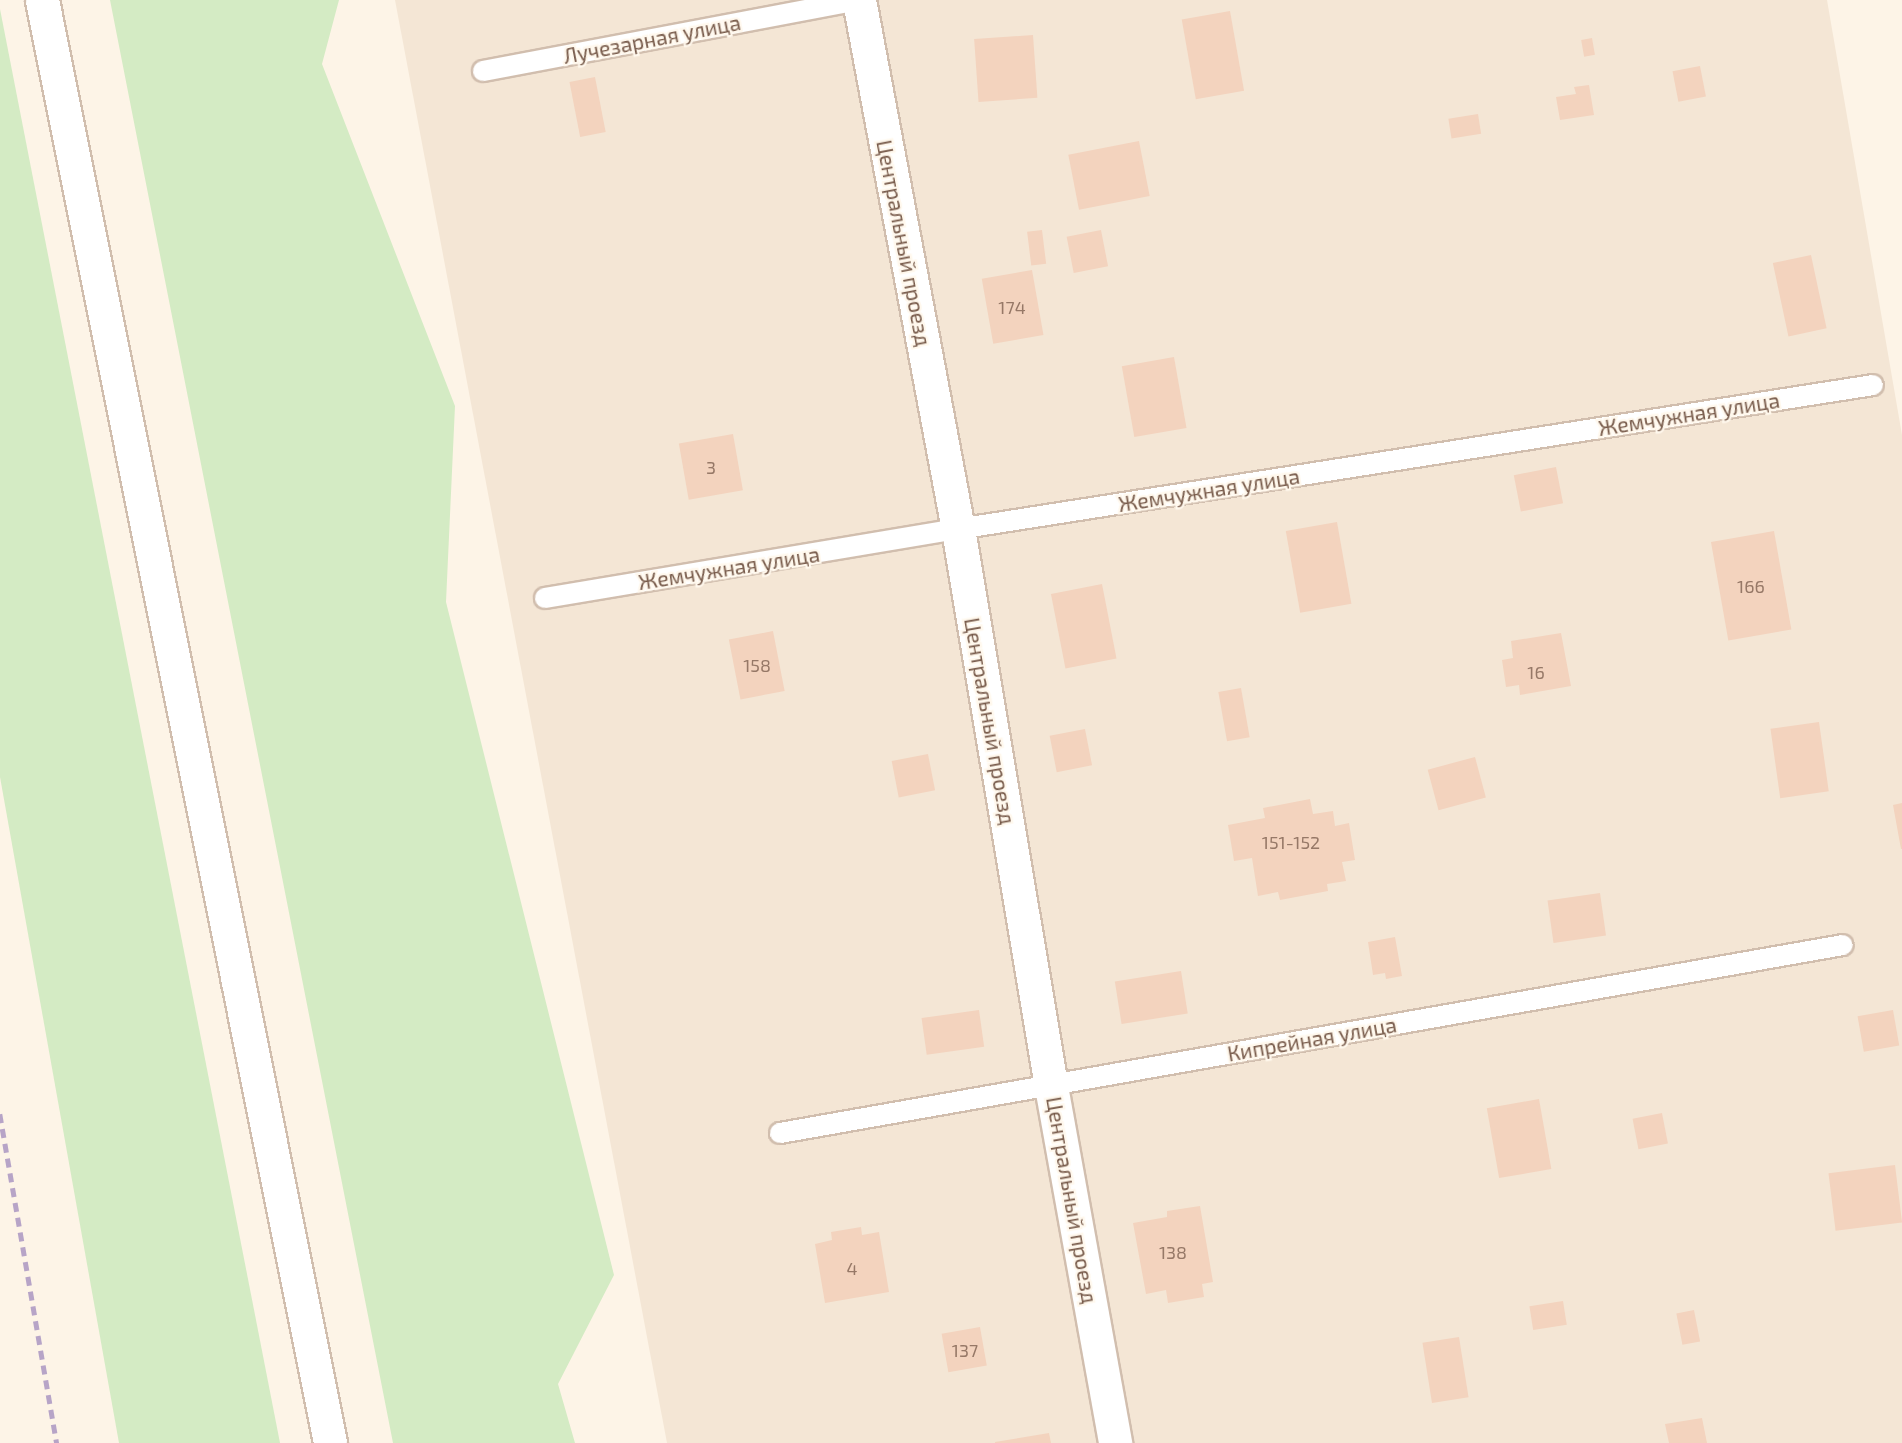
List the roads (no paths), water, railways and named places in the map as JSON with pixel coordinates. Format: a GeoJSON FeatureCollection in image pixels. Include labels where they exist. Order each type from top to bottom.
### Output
{"type":"FeatureCollection","features":[{"type":"Feature","properties":{"kind":"street"},"geometry":{"type":"LineString","coordinates":[[42,0],[330,1443]]}},
{"type":"Feature","properties":{"kind":"street","name":"Центральный проезд"},"geometry":{"type":"LineString","coordinates":[[858,0],[958,529],[1051,1086],[1115,1443]]}},
{"type":"Feature","properties":{"kind":"lane","name":"Лучезарная улица"},"geometry":{"type":"LineString","coordinates":[[483,71],[858,0]]}},
{"type":"Feature","properties":{"kind":"lane","name":"Жемчужная улица"},"geometry":{"type":"LineString","coordinates":[[545,598],[958,529],[1873,385]]}},
{"type":"Feature","properties":{"kind":"lane","name":"Кипрейная улица"},"geometry":{"type":"LineString","coordinates":[[780,1133],[1843,945]]}},
{"type":"Feature","properties":{"kind":"railway"},"geometry":{"type":"LineString","coordinates":[[0,1114],[57,1443]]}}]}
